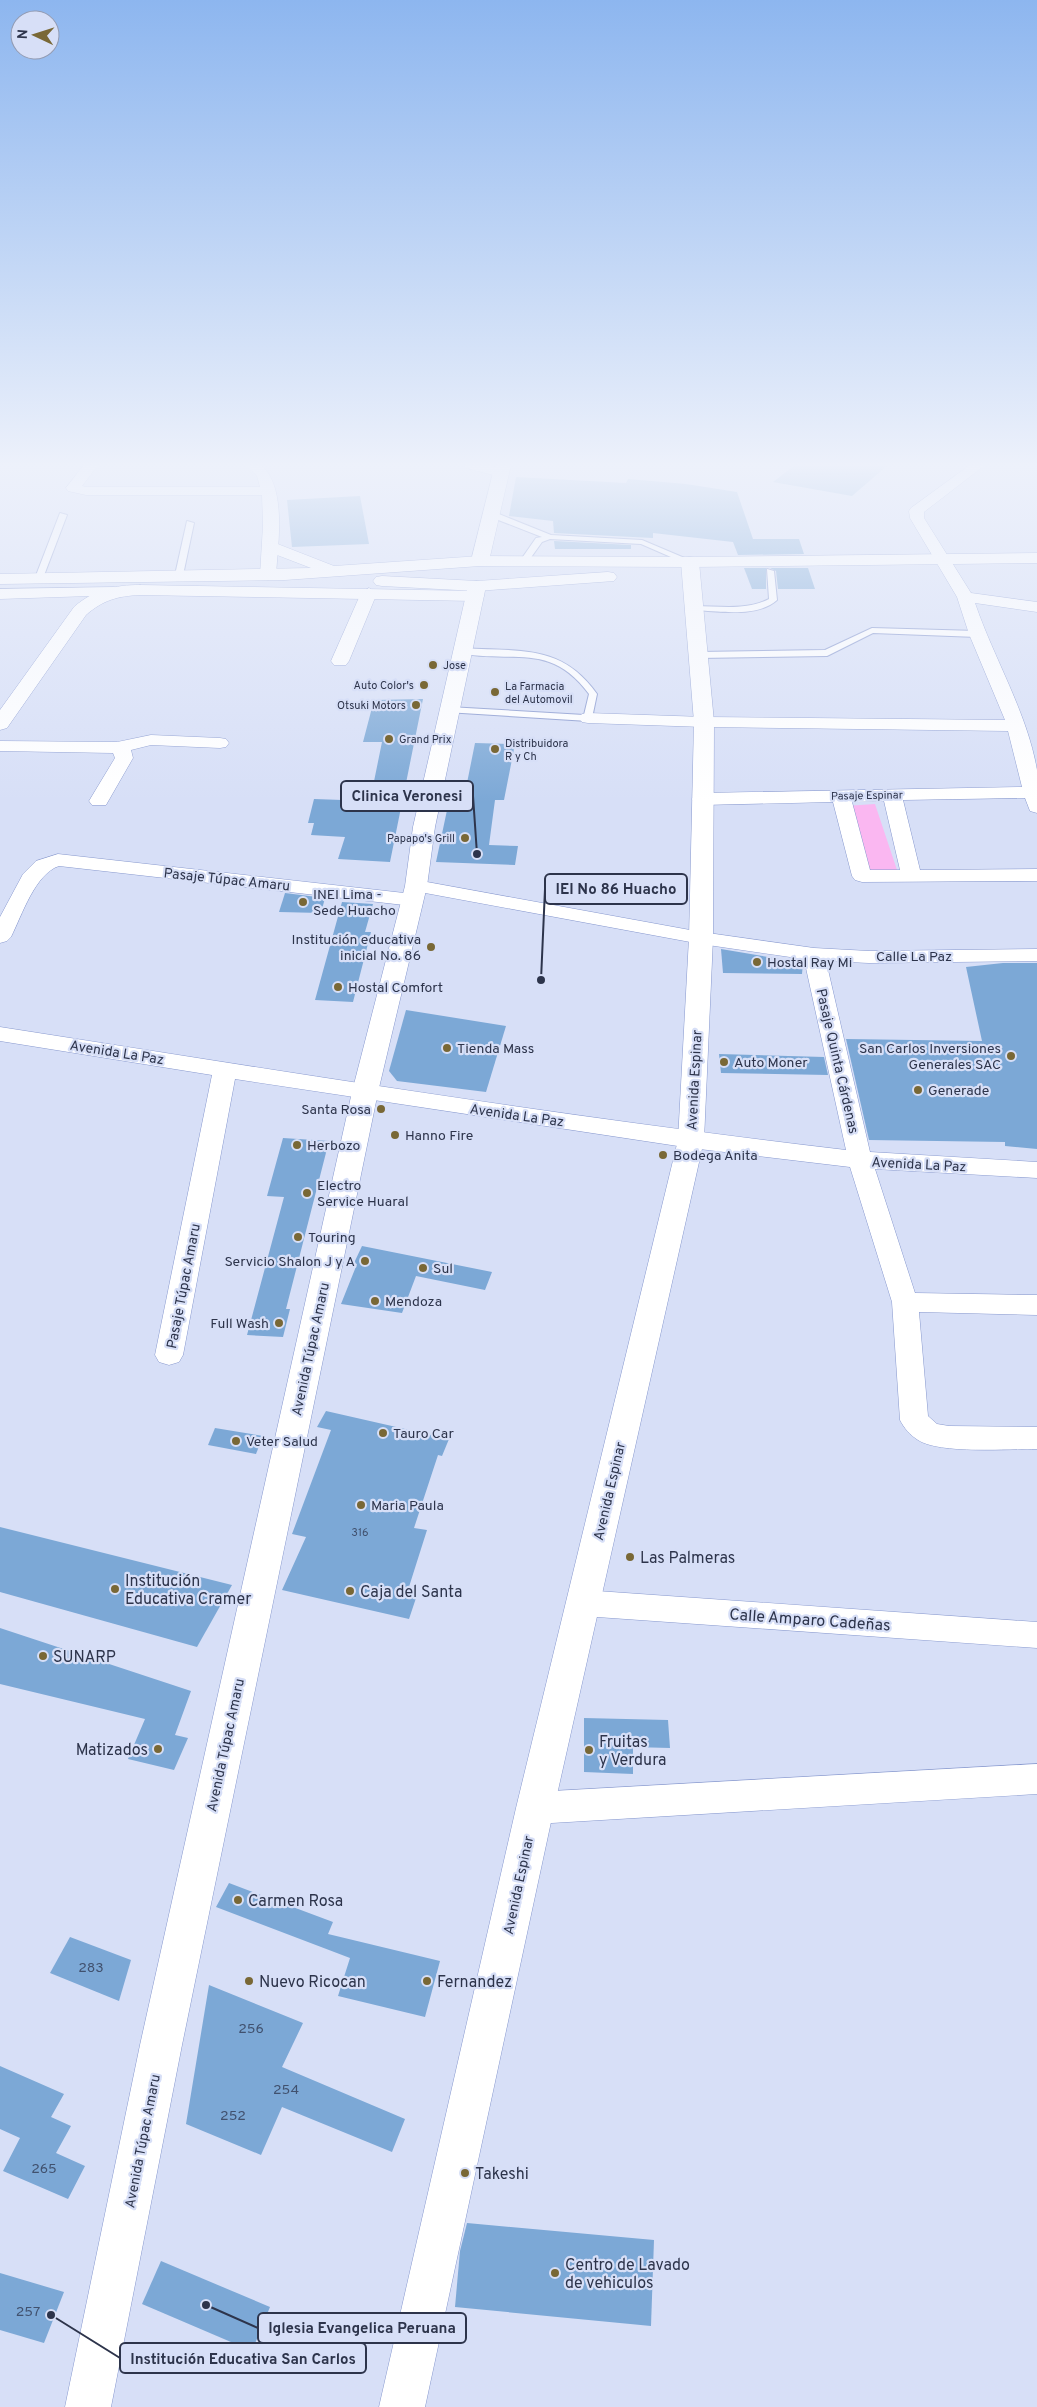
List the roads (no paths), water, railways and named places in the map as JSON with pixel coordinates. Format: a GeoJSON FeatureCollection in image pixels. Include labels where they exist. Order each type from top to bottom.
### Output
{"type":"FeatureCollection","features":[{"type":"Feature","properties":{"kind":"main road"},"geometry":{"type":"LineString","coordinates":[[0,579],[71,577]]}},
{"type":"Feature","properties":{"kind":"main road"},"geometry":{"type":"LineString","coordinates":[[0,724],[80,611],[90,602],[114,592],[251,577]]}},
{"type":"Feature","properties":{"kind":"main road"},"geometry":{"type":"LineString","coordinates":[[311,577],[441,585],[477,581],[515,585],[594,577]]}},
{"type":"Feature","properties":{"kind":"main road"},"geometry":{"type":"LineString","coordinates":[[435,577],[441,585]]}},
{"type":"Feature","properties":{"kind":"main road"},"geometry":{"type":"LineString","coordinates":[[471,577],[477,581]]}},
{"type":"Feature","properties":{"kind":"main road","name":"Avenida Túpac Amaru"},"geometry":{"type":"LineString","coordinates":[[88,2407],[161,2045],[365,1092],[414,893],[424,827],[478,577]]}},
{"type":"Feature","properties":{"kind":"main road"},"geometry":{"type":"LineString","coordinates":[[140,590],[369,593],[477,581],[485,577]]}},
{"type":"Feature","properties":{"kind":"main road"},"geometry":{"type":"LineString","coordinates":[[515,585],[522,577]]}},
{"type":"Feature","properties":{"kind":"main road","name":"Avenida Espinar"},"geometry":{"type":"LineString","coordinates":[[402,2407],[535,1808],[691,1140],[701,938],[704,722],[691,577]]}},
{"type":"Feature","properties":{"kind":"street"},"geometry":{"type":"LineString","coordinates":[[953,577],[965,597],[977,634],[1016,726],[1033,786]]}},
{"type":"Feature","properties":{"kind":"street"},"geometry":{"type":"LineString","coordinates":[[0,594],[114,592]]}},
{"type":"Feature","properties":{"kind":"street"},"geometry":{"type":"LineString","coordinates":[[340,661],[369,593]]}},
{"type":"Feature","properties":{"kind":"street"},"geometry":{"type":"LineString","coordinates":[[965,597],[1037,607]]}},
{"type":"Feature","properties":{"kind":"street"},"geometry":{"type":"LineString","coordinates":[[588,718],[704,722],[1016,726]]}},
{"type":"Feature","properties":{"kind":"street"},"geometry":{"type":"LineString","coordinates":[[0,746],[117,748],[152,740],[220,743]]}},
{"type":"Feature","properties":{"kind":"street"},"geometry":{"type":"LineString","coordinates":[[100,801],[124,758],[124,753],[117,748]]}},
{"type":"Feature","properties":{"kind":"street","name":"Pasaje Espinar"},"geometry":{"type":"LineString","coordinates":[[702,799],[892,795],[1033,786]]}},
{"type":"Feature","properties":{"kind":"street"},"geometry":{"type":"LineString","coordinates":[[892,795],[912,877]]}},
{"type":"Feature","properties":{"kind":"street"},"geometry":{"type":"LineString","coordinates":[[841,796],[861,875],[912,877],[1037,875]]}},
{"type":"Feature","properties":{"kind":"street","name":"Pasaje Túpac Amaru"},"geometry":{"type":"LineString","coordinates":[[0,937],[33,874],[43,865],[58,860],[414,893],[701,938]]}},
{"type":"Feature","properties":{"kind":"street","name":"Calle La Paz"},"geometry":{"type":"LineString","coordinates":[[701,938],[814,954],[869,957],[1037,955]]}},
{"type":"Feature","properties":{"kind":"street","name":"Pasaje Quinta Cárdenas"},"geometry":{"type":"LineString","coordinates":[[814,954],[860,1160],[905,1302],[914,1420],[929,1433],[949,1437],[1037,1438]]}},
{"type":"Feature","properties":{"kind":"street","name":"Avenida La Paz"},"geometry":{"type":"LineString","coordinates":[[0,1034],[365,1092],[691,1140],[860,1160],[1037,1170]]}},
{"type":"Feature","properties":{"kind":"street","name":"Pasaje Túpac Amaru"},"geometry":{"type":"LineString","coordinates":[[169,1355],[225,1069]]}},
{"type":"Feature","properties":{"kind":"street"},"geometry":{"type":"LineString","coordinates":[[905,1302],[1037,1305]]}},
{"type":"Feature","properties":{"kind":"street","name":"Calle Amparo Cadeñas"},"geometry":{"type":"LineString","coordinates":[[583,1603],[1037,1635]]}},
{"type":"Feature","properties":{"kind":"street"},"geometry":{"type":"LineString","coordinates":[[535,1808],[1037,1779]]}},
{"type":"Feature","properties":{"kind":"lane"},"geometry":{"type":"LineString","coordinates":[[694,608],[754,607],[767,604],[773,600],[771,577]]}},
{"type":"Feature","properties":{"kind":"lane"},"geometry":{"type":"LineString","coordinates":[[698,654],[827,653],[872,630],[977,634]]}},
{"type":"Feature","properties":{"kind":"lane"},"geometry":{"type":"LineString","coordinates":[[449,710],[588,718],[593,694],[584,679],[572,668],[550,659],[521,654],[463,651]]}},
{"type":"Feature","properties":{"kind":"place","name":"Jose"},"geometry":{"type":"Point","coordinates":[433,665]}},
{"type":"Feature","properties":{"kind":"place","name":"Auto Color's"},"geometry":{"type":"Point","coordinates":[424,685]}},
{"type":"Feature","properties":{"kind":"place","name":"La Farmacia del Automovil"},"geometry":{"type":"Point","coordinates":[495,692]}},
{"type":"Feature","properties":{"kind":"place","name":"Otsuki Motors"},"geometry":{"type":"Point","coordinates":[416,705]}},
{"type":"Feature","properties":{"kind":"place","name":"Grand Prix"},"geometry":{"type":"Point","coordinates":[389,739]}},
{"type":"Feature","properties":{"kind":"place","name":"Distribuidora R y Ch"},"geometry":{"type":"Point","coordinates":[495,749]}},
{"type":"Feature","properties":{"kind":"place","name":"Papapo's Grill"},"geometry":{"type":"Point","coordinates":[465,838]}},
{"type":"Feature","properties":{"kind":"place","name":"Clinica Veronesi"},"geometry":{"type":"Point","coordinates":[477,854]}},
{"type":"Feature","properties":{"kind":"place","name":"INEI Lima - Sede Huacho"},"geometry":{"type":"Point","coordinates":[303,902]}},
{"type":"Feature","properties":{"kind":"place","name":"Institución educativa inicial No. 86"},"geometry":{"type":"Point","coordinates":[431,947]}},
{"type":"Feature","properties":{"kind":"place","name":"Hostal Ray Mi"},"geometry":{"type":"Point","coordinates":[757,962]}},
{"type":"Feature","properties":{"kind":"place","name":"IEI No 86 Huacho"},"geometry":{"type":"Point","coordinates":[541,980]}},
{"type":"Feature","properties":{"kind":"place","name":"Hostal Comfort"},"geometry":{"type":"Point","coordinates":[338,987]}},
{"type":"Feature","properties":{"kind":"place","name":"Tienda Mass"},"geometry":{"type":"Point","coordinates":[447,1048]}},
{"type":"Feature","properties":{"kind":"place","name":"San Carlos Inversiones Generales SAC"},"geometry":{"type":"Point","coordinates":[1011,1056]}},
{"type":"Feature","properties":{"kind":"place","name":"Auto Moner"},"geometry":{"type":"Point","coordinates":[724,1062]}},
{"type":"Feature","properties":{"kind":"place","name":"Generade"},"geometry":{"type":"Point","coordinates":[918,1090]}},
{"type":"Feature","properties":{"kind":"place","name":"Santa Rosa"},"geometry":{"type":"Point","coordinates":[381,1109]}},
{"type":"Feature","properties":{"kind":"place","name":"Hanno Fire"},"geometry":{"type":"Point","coordinates":[395,1135]}},
{"type":"Feature","properties":{"kind":"place","name":"Herbozo"},"geometry":{"type":"Point","coordinates":[297,1145]}},
{"type":"Feature","properties":{"kind":"place","name":"Bodega Anita"},"geometry":{"type":"Point","coordinates":[663,1155]}},
{"type":"Feature","properties":{"kind":"place","name":"Electro Service Huaral"},"geometry":{"type":"Point","coordinates":[307,1193]}},
{"type":"Feature","properties":{"kind":"place","name":"Touring"},"geometry":{"type":"Point","coordinates":[298,1237]}},
{"type":"Feature","properties":{"kind":"place","name":"Servicio Shalon J y A"},"geometry":{"type":"Point","coordinates":[365,1261]}},
{"type":"Feature","properties":{"kind":"place","name":"Sul"},"geometry":{"type":"Point","coordinates":[423,1268]}},
{"type":"Feature","properties":{"kind":"place","name":"Mendoza"},"geometry":{"type":"Point","coordinates":[375,1301]}},
{"type":"Feature","properties":{"kind":"place","name":"Full Wash"},"geometry":{"type":"Point","coordinates":[279,1323]}},
{"type":"Feature","properties":{"kind":"place","name":"Tauro Car"},"geometry":{"type":"Point","coordinates":[383,1433]}},
{"type":"Feature","properties":{"kind":"place","name":"Veter Salud"},"geometry":{"type":"Point","coordinates":[236,1441]}},
{"type":"Feature","properties":{"kind":"place","name":"Maria Paula"},"geometry":{"type":"Point","coordinates":[361,1505]}},
{"type":"Feature","properties":{"kind":"place","name":"Las Palmeras"},"geometry":{"type":"Point","coordinates":[630,1557]}},
{"type":"Feature","properties":{"kind":"place","name":"Institución Educativa Cramer"},"geometry":{"type":"Point","coordinates":[115,1589]}},
{"type":"Feature","properties":{"kind":"place","name":"Caja del Santa"},"geometry":{"type":"Point","coordinates":[350,1591]}},
{"type":"Feature","properties":{"kind":"place","name":"SUNARP"},"geometry":{"type":"Point","coordinates":[43,1656]}},
{"type":"Feature","properties":{"kind":"place","name":"Matizados"},"geometry":{"type":"Point","coordinates":[158,1749]}},
{"type":"Feature","properties":{"kind":"place","name":"Fruitas y Verdura"},"geometry":{"type":"Point","coordinates":[589,1750]}},
{"type":"Feature","properties":{"kind":"place","name":"Carmen Rosa"},"geometry":{"type":"Point","coordinates":[238,1900]}},
{"type":"Feature","properties":{"kind":"place","name":"Nuevo Ricocan"},"geometry":{"type":"Point","coordinates":[249,1981]}},
{"type":"Feature","properties":{"kind":"place","name":"Fernandez"},"geometry":{"type":"Point","coordinates":[427,1981]}},
{"type":"Feature","properties":{"kind":"place","name":"Takeshi"},"geometry":{"type":"Point","coordinates":[465,2173]}},
{"type":"Feature","properties":{"kind":"place","name":"Centro de Lavado de vehiculos"},"geometry":{"type":"Point","coordinates":[555,2273]}},
{"type":"Feature","properties":{"kind":"place","name":"Iglesia Evangelica Peruana"},"geometry":{"type":"Point","coordinates":[206,2305]}},
{"type":"Feature","properties":{"kind":"place","name":"Institución Educativa San Carlos"},"geometry":{"type":"Point","coordinates":[51,2315]}}]}
